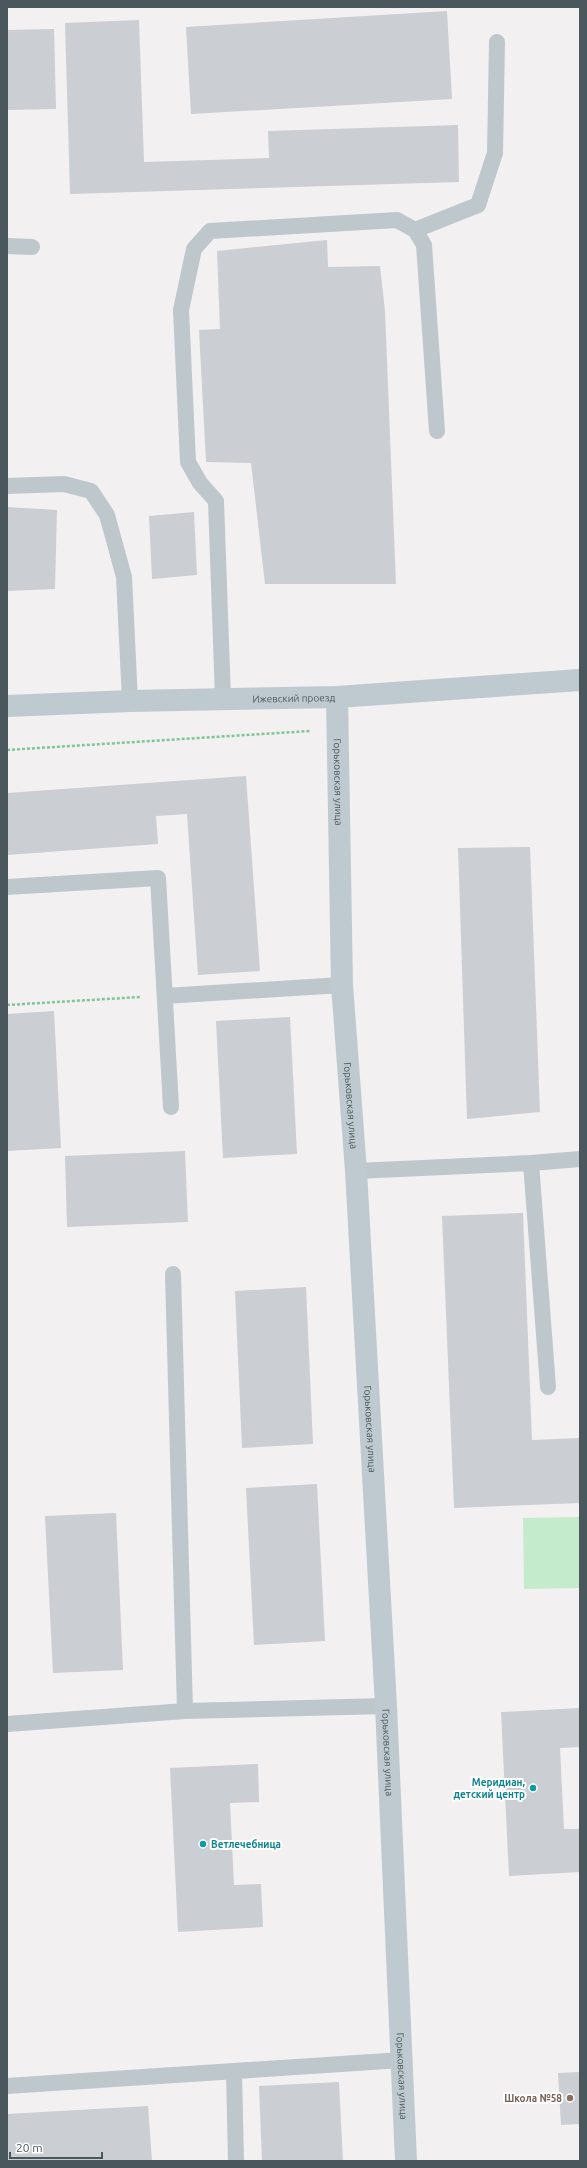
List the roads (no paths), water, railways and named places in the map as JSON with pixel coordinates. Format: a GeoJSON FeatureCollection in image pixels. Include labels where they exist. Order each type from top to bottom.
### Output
{"type":"FeatureCollection","features":[{"type":"Feature","properties":{"kind":"street","name":"Ижевский проезд"},"geometry":{"type":"LineString","coordinates":[[7,706],[130,701],[337,697],[580,680]]}},
{"type":"Feature","properties":{"kind":"street","name":"Горьковская улица"},"geometry":{"type":"LineString","coordinates":[[337,697],[342,985],[356,1171],[386,1706],[406,2161]]}},
{"type":"Feature","properties":{"kind":"lane"},"geometry":{"type":"LineString","coordinates":[[416,230],[478,205],[495,153],[497,42]]}},
{"type":"Feature","properties":{"kind":"lane"},"geometry":{"type":"LineString","coordinates":[[223,699],[216,501],[200,483],[188,462],[181,310],[194,249],[210,231],[397,220],[416,230],[424,245],[437,431]]}},
{"type":"Feature","properties":{"kind":"lane"},"geometry":{"type":"LineString","coordinates":[[7,246],[32,247]]}},
{"type":"Feature","properties":{"kind":"lane"},"geometry":{"type":"LineString","coordinates":[[7,486],[64,484],[91,491],[107,515],[124,577],[130,701]]}},
{"type":"Feature","properties":{"kind":"lane"},"geometry":{"type":"LineString","coordinates":[[7,887],[158,878],[171,1107]]}},
{"type":"Feature","properties":{"kind":"lane"},"geometry":{"type":"LineString","coordinates":[[165,996],[342,985]]}},
{"type":"Feature","properties":{"kind":"lane"},"geometry":{"type":"LineString","coordinates":[[356,1171],[580,1160]]}},
{"type":"Feature","properties":{"kind":"lane"},"geometry":{"type":"LineString","coordinates":[[531,1163],[548,1387]]}},
{"type":"Feature","properties":{"kind":"lane"},"geometry":{"type":"LineString","coordinates":[[173,1274],[185,1711]]}},
{"type":"Feature","properties":{"kind":"lane"},"geometry":{"type":"LineString","coordinates":[[7,1724],[185,1711],[386,1706]]}},
{"type":"Feature","properties":{"kind":"lane"},"geometry":{"type":"LineString","coordinates":[[7,2086],[402,2060]]}},
{"type":"Feature","properties":{"kind":"lane"},"geometry":{"type":"LineString","coordinates":[[234,2072],[236,2161]]}},
{"type":"Feature","properties":{"kind":"place","name":"Меридиан, детский центр"},"geometry":{"type":"Point","coordinates":[533,1788]}},
{"type":"Feature","properties":{"kind":"place","name":"Ветлечебница"},"geometry":{"type":"Point","coordinates":[203,1844]}},
{"type":"Feature","properties":{"kind":"place","name":"Школа №58"},"geometry":{"type":"Point","coordinates":[570,2098]}}]}
